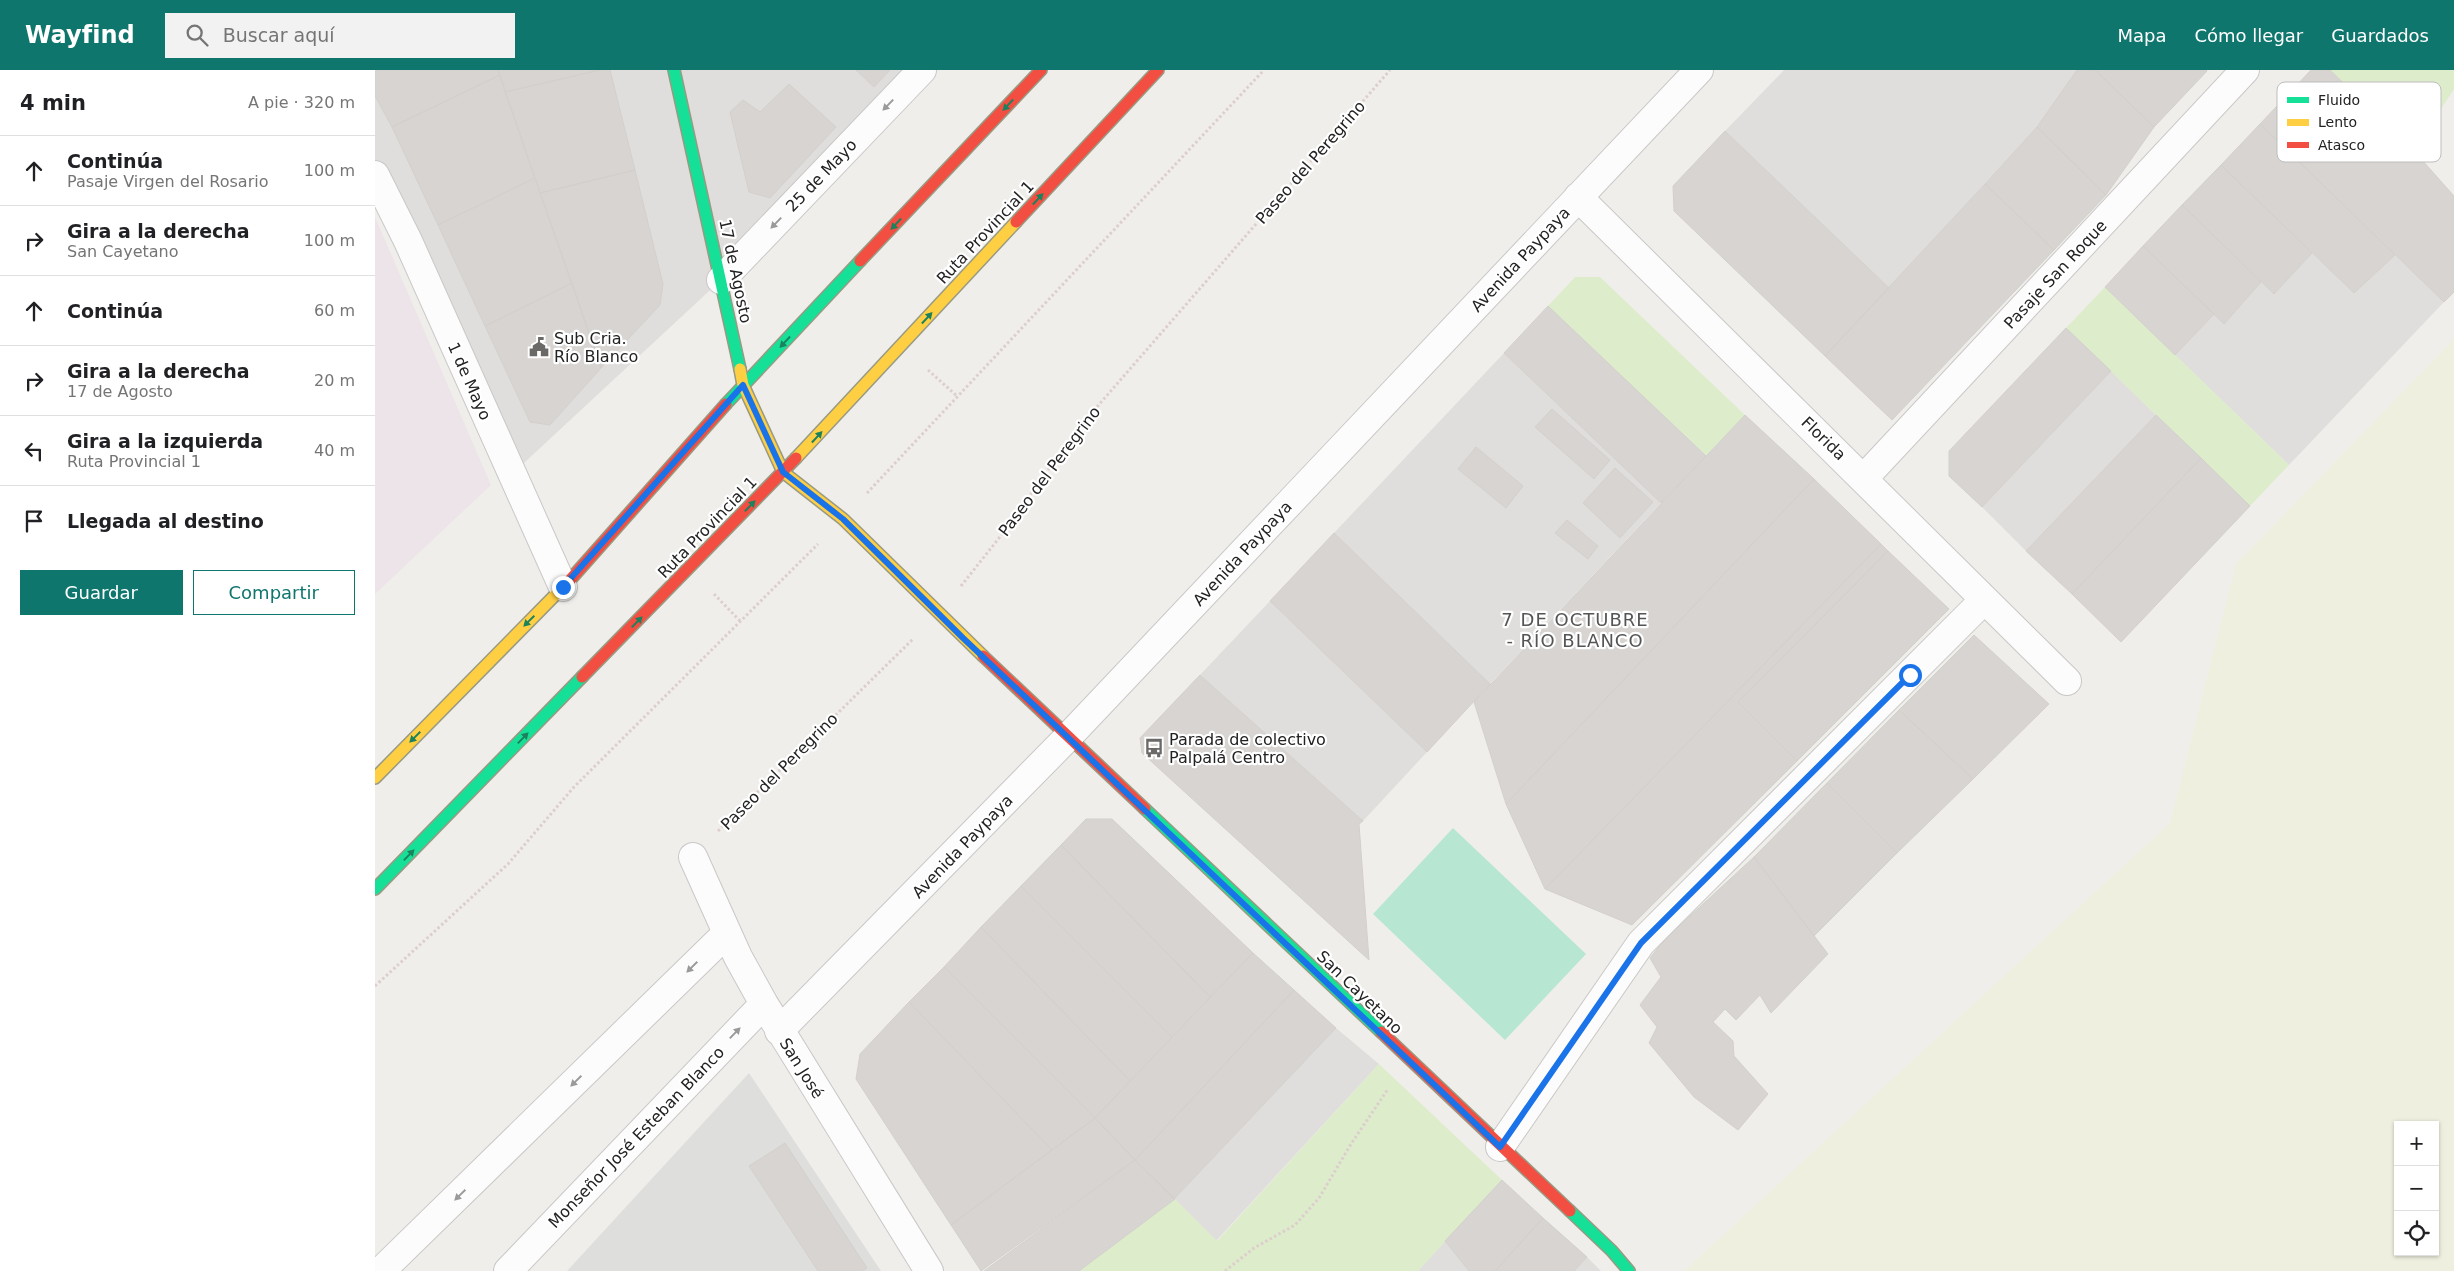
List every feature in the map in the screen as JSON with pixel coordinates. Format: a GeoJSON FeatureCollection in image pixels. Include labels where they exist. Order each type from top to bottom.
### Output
{"type":"FeatureCollection","features":[{"type":"Feature","properties":{"kind":"main road","name":"17 de Agosto"},"geometry":{"type":"LineString","coordinates":[[674,70],[743,385],[783,472]]}},
{"type":"Feature","properties":{"kind":"main road"},"geometry":{"type":"LineString","coordinates":[[375,778],[563,587],[743,385],[1041,70]]}},
{"type":"Feature","properties":{"kind":"main road","name":"Ruta Provincial 1"},"geometry":{"type":"LineString","coordinates":[[375,889],[783,472],[1158,70]]}},
{"type":"Feature","properties":{"kind":"main road","name":"San Cayetano"},"geometry":{"type":"LineString","coordinates":[[783,472],[843,519],[1068,737],[1612,1252],[1629,1271]]}},
{"type":"Feature","properties":{"kind":"street","name":"25 de Mayo"},"geometry":{"type":"LineString","coordinates":[[721,280],[921,70]]}},
{"type":"Feature","properties":{"kind":"street","name":"Avenida Paypaya"},"geometry":{"type":"LineString","coordinates":[[779,1031],[1068,737],[1699,70]]}},
{"type":"Feature","properties":{"kind":"street","name":"Pasaje San Roque"},"geometry":{"type":"LineString","coordinates":[[1864,478],[2245,70]]}},
{"type":"Feature","properties":{"kind":"street","name":"1 de Mayo"},"geometry":{"type":"LineString","coordinates":[[375,175],[408,241],[563,587]]}},
{"type":"Feature","properties":{"kind":"street","name":"Florida"},"geometry":{"type":"LineString","coordinates":[[1578,197],[2067,681]]}},
{"type":"Feature","properties":{"kind":"street"},"geometry":{"type":"LineString","coordinates":[[1500,1147],[1641,943],[1984,600]]}},
{"type":"Feature","properties":{"kind":"street","name":"San José"},"geometry":{"type":"LineString","coordinates":[[693,856],[727,933],[779,1031],[929,1271]]}},
{"type":"Feature","properties":{"kind":"street"},"geometry":{"type":"LineString","coordinates":[[381,1271],[727,933]]}},
{"type":"Feature","properties":{"kind":"street","name":"Monseñor José Esteban Blanco"},"geometry":{"type":"LineString","coordinates":[[508,1271],[764,1004]]}},
{"type":"Feature","properties":{"kind":"path"},"geometry":{"type":"LineString","coordinates":[[375,986],[508,864],[574,787],[843,519],[1264,70]]}},
{"type":"Feature","properties":{"kind":"path","name":"Paseo del Peregrino"},"geometry":{"type":"LineString","coordinates":[[693,856],[940,613],[1003,534],[1076,431],[1390,70]]}},
{"type":"Feature","properties":{"kind":"path"},"geometry":{"type":"LineString","coordinates":[[1225,1271],[1255,1248],[1295,1225],[1319,1198],[1351,1144],[1408,1059]]}},
{"type":"Feature","properties":{"kind":"shaded area"},"geometry":{"type":"Polygon","coordinates":[[[375,70],[922,70],[721,280],[511,475],[375,178],[375,70]]]}},
{"type":"Feature","properties":{"kind":"shaded area"},"geometry":{"type":"Polygon","coordinates":[[[1784,70],[2077,70],[2037,127],[1889,288],[1725,131],[1784,70]]]}},
{"type":"Feature","properties":{"kind":"shaded area"},"geometry":{"type":"Polygon","coordinates":[[[375,217],[491,485],[375,594],[375,217]]]}},
{"type":"Feature","properties":{"kind":"shaded area"},"geometry":{"type":"Polygon","coordinates":[[[2312,253],[2354,293],[2395,255],[2444,302],[2289,465],[2175,355],[2214,314],[2224,324],[2261,282],[2274,294],[2312,253]]]}},
{"type":"Feature","properties":{"kind":"shaded area"},"geometry":{"type":"Polygon","coordinates":[[[1504,353],[1661,503],[1490,684],[1334,533],[1504,353]]]}},
{"type":"Feature","properties":{"kind":"shaded area"},"geometry":{"type":"Polygon","coordinates":[[[2111,371],[2156,415],[2026,551],[1982,507],[2111,371]]]}},
{"type":"Feature","properties":{"kind":"shaded area"},"geometry":{"type":"Polygon","coordinates":[[[1270,601],[1427,752],[1363,821],[1200,675],[1270,601]]]}},
{"type":"Feature","properties":{"kind":"shaded area"},"geometry":{"type":"Polygon","coordinates":[[[1336,1028],[1379,1064],[1216,1241],[1174,1199],[1336,1028]]]}},
{"type":"Feature","properties":{"kind":"shaded area"},"geometry":{"type":"Polygon","coordinates":[[[749,1073],[881,1271],[567,1271],[749,1073]]]}},
{"type":"Feature","properties":{"kind":"shaded area"},"geometry":{"type":"Polygon","coordinates":[[[1445,1241],[1469,1271],[1418,1271],[1445,1241]]]}},
{"type":"Feature","properties":{"kind":"shaded area"},"geometry":{"type":"Polygon","coordinates":[[[1587,1257],[1601,1271],[1574,1271],[1587,1257]]]}},
{"type":"Feature","properties":{"kind":"green space"},"geometry":{"type":"Polygon","coordinates":[[[2330,70],[2454,70],[2454,89],[2441,109],[2441,82],[2342,82],[2330,70]]]}},
{"type":"Feature","properties":{"kind":"green space"},"geometry":{"type":"Polygon","coordinates":[[[1575,277],[1600,277],[1745,415],[1706,456],[1548,306],[1575,277]]]}},
{"type":"Feature","properties":{"kind":"green space"},"geometry":{"type":"Polygon","coordinates":[[[2105,287],[2289,465],[2250,506],[2066,328],[2105,287]]]}},
{"type":"Feature","properties":{"kind":"green space"},"geometry":{"type":"Polygon","coordinates":[[[2454,339],[2454,1271],[1684,1271],[2170,823],[2236,564],[2454,339]]]}},
{"type":"Feature","properties":{"kind":"green space"},"geometry":{"type":"Polygon","coordinates":[[[1453,828],[1586,954],[1505,1040],[1373,914],[1453,828]]]}},
{"type":"Feature","properties":{"kind":"green space"},"geometry":{"type":"Polygon","coordinates":[[[1379,1064],[1502,1180],[1418,1271],[1079,1271],[1175,1199],[1217,1241],[1379,1064]]]}},
{"type":"Feature","properties":{"kind":"building"},"geometry":{"type":"Polygon","coordinates":[[[375,70],[498,70],[500,75],[392,127],[375,96],[375,70]]]}},
{"type":"Feature","properties":{"kind":"building"},"geometry":{"type":"Polygon","coordinates":[[[498,70],[600,70],[505,92],[498,70]]]}},
{"type":"Feature","properties":{"kind":"building"},"geometry":{"type":"Polygon","coordinates":[[[600,70],[610,70],[635,170],[540,193],[505,92],[600,70]]]}},
{"type":"Feature","properties":{"kind":"building"},"geometry":{"type":"Polygon","coordinates":[[[856,70],[890,70],[874,87],[856,70]]]}},
{"type":"Feature","properties":{"kind":"building"},"geometry":{"type":"Polygon","coordinates":[[[2077,70],[2095,70],[2154,127],[2106,195],[2037,127],[2077,70]]]}},
{"type":"Feature","properties":{"kind":"building"},"geometry":{"type":"Polygon","coordinates":[[[2095,70],[2206,70],[2207,71],[2154,127],[2095,70]]]}},
{"type":"Feature","properties":{"kind":"building"},"geometry":{"type":"Polygon","coordinates":[[[2311,70],[2330,70],[2342,82],[2300,82],[2311,70]]]}},
{"type":"Feature","properties":{"kind":"building"},"geometry":{"type":"Polygon","coordinates":[[[500,75],[535,178],[438,225],[392,127],[500,75]]]}},
{"type":"Feature","properties":{"kind":"building"},"geometry":{"type":"Polygon","coordinates":[[[789,84],[836,127],[770,198],[749,192],[730,112],[743,100],[760,112],[789,84]]]}},
{"type":"Feature","properties":{"kind":"building"},"geometry":{"type":"Polygon","coordinates":[[[2277,106],[2277,140],[2260,124],[2277,106]]]}},
{"type":"Feature","properties":{"kind":"building"},"geometry":{"type":"Polygon","coordinates":[[[2260,124],[2277,140],[2277,162],[2299,162],[2395,255],[2354,293],[2221,165],[2260,124]]]}},
{"type":"Feature","properties":{"kind":"building"},"geometry":{"type":"Polygon","coordinates":[[[2037,127],[2106,195],[2054,250],[1985,184],[2037,127]]]}},
{"type":"Feature","properties":{"kind":"building"},"geometry":{"type":"Polygon","coordinates":[[[1725,131],[1889,288],[1825,356],[1674,211],[1673,186],[1725,131]]]}},
{"type":"Feature","properties":{"kind":"building"},"geometry":{"type":"Polygon","coordinates":[[[2299,162],[2424,162],[2454,196],[2454,292],[2444,302],[2299,162]]]}},
{"type":"Feature","properties":{"kind":"building"},"geometry":{"type":"Polygon","coordinates":[[[2221,165],[2312,253],[2274,294],[2182,205],[2221,165]]]}},
{"type":"Feature","properties":{"kind":"building"},"geometry":{"type":"Polygon","coordinates":[[[635,170],[663,284],[660,305],[601,368],[540,193],[635,170]]]}},
{"type":"Feature","properties":{"kind":"building"},"geometry":{"type":"Polygon","coordinates":[[[535,178],[572,283],[485,326],[438,225],[535,178]]]}},
{"type":"Feature","properties":{"kind":"building"},"geometry":{"type":"Polygon","coordinates":[[[1985,184],[2054,250],[1892,420],[1825,356],[1985,184]]]}},
{"type":"Feature","properties":{"kind":"building"},"geometry":{"type":"Polygon","coordinates":[[[2182,205],[2261,282],[2224,324],[2143,246],[2182,205]]]}},
{"type":"Feature","properties":{"kind":"building"},"geometry":{"type":"Polygon","coordinates":[[[2143,246],[2214,314],[2175,355],[2105,287],[2143,246]]]}},
{"type":"Feature","properties":{"kind":"building"},"geometry":{"type":"Polygon","coordinates":[[[572,283],[601,368],[550,425],[530,422],[485,326],[572,283]]]}},
{"type":"Feature","properties":{"kind":"building"},"geometry":{"type":"Polygon","coordinates":[[[1548,306],[1706,456],[1661,503],[1504,353],[1548,306]]]}},
{"type":"Feature","properties":{"kind":"building"},"geometry":{"type":"Polygon","coordinates":[[[2066,328],[2111,371],[1982,507],[1949,476],[1949,451],[2066,328]]]}},
{"type":"Feature","properties":{"kind":"building"},"geometry":{"type":"Polygon","coordinates":[[[1552,409],[1610,460],[1594,479],[1535,427],[1552,409]]]}},
{"type":"Feature","properties":{"kind":"building"},"geometry":{"type":"Polygon","coordinates":[[[1745,415],[1814,479],[1506,804],[1474,702],[1745,415]]]}},
{"type":"Feature","properties":{"kind":"building"},"geometry":{"type":"Polygon","coordinates":[[[2156,415],[2201,458],[2072,594],[2026,551],[2156,415]]]}},
{"type":"Feature","properties":{"kind":"building"},"geometry":{"type":"Polygon","coordinates":[[[1476,447],[1523,486],[1506,508],[1458,469],[1476,447]]]}},
{"type":"Feature","properties":{"kind":"building"},"geometry":{"type":"Polygon","coordinates":[[[2201,458],[2250,506],[2121,642],[2072,594],[2201,458]]]}},
{"type":"Feature","properties":{"kind":"building"},"geometry":{"type":"Polygon","coordinates":[[[1615,468],[1653,502],[1620,538],[1583,503],[1615,468]]]}},
{"type":"Feature","properties":{"kind":"building"},"geometry":{"type":"Polygon","coordinates":[[[1814,479],[1881,544],[1545,889],[1506,804],[1814,479]]]}},
{"type":"Feature","properties":{"kind":"building"},"geometry":{"type":"Polygon","coordinates":[[[1567,520],[1598,546],[1588,559],[1555,533],[1567,520]]]}},
{"type":"Feature","properties":{"kind":"building"},"geometry":{"type":"Polygon","coordinates":[[[1334,533],[1490,684],[1427,752],[1270,601],[1334,533]]]}},
{"type":"Feature","properties":{"kind":"building"},"geometry":{"type":"Polygon","coordinates":[[[1881,544],[1888,551],[1738,702],[1797,761],[1632,925],[1545,889],[1881,544]]]}},
{"type":"Feature","properties":{"kind":"building"},"geometry":{"type":"Polygon","coordinates":[[[1888,551],[1949,609],[1797,761],[1738,702],[1888,551]]]}},
{"type":"Feature","properties":{"kind":"building"},"geometry":{"type":"Polygon","coordinates":[[[1974,635],[2049,704],[1973,779],[1899,710],[1974,635]]]}},
{"type":"Feature","properties":{"kind":"building"},"geometry":{"type":"Polygon","coordinates":[[[1200,675],[1363,821],[1359,824],[1369,960],[1142,753],[1140,738],[1200,675]]]}},
{"type":"Feature","properties":{"kind":"building"},"geometry":{"type":"Polygon","coordinates":[[[1899,710],[1973,779],[1897,853],[1827,783],[1899,710]]]}},
{"type":"Feature","properties":{"kind":"building"},"geometry":{"type":"Polygon","coordinates":[[[1827,783],[1897,853],[1814,936],[1754,857],[1827,783]]]}},
{"type":"Feature","properties":{"kind":"building"},"geometry":{"type":"Polygon","coordinates":[[[1086,819],[1112,819],[1253,953],[1210,997],[1061,845],[1086,819]]]}},
{"type":"Feature","properties":{"kind":"building"},"geometry":{"type":"Polygon","coordinates":[[[1061,845],[1210,997],[1172,1037],[1021,886],[1061,845]]]}},
{"type":"Feature","properties":{"kind":"building"},"geometry":{"type":"Polygon","coordinates":[[[1754,857],[1828,954],[1771,1013],[1760,995],[1736,1020],[1725,1009],[1713,1022],[1733,1041],[1734,1056],[1768,1094],[1738,1130],[1694,1097],[1649,1043],[1657,1027],[1640,1005],[1661,977],[1650,958],[1665,939],[1754,857]]]}},
{"type":"Feature","properties":{"kind":"building"},"geometry":{"type":"Polygon","coordinates":[[[1021,886],[1172,1037],[1130,1081],[981,927],[1021,886]]]}},
{"type":"Feature","properties":{"kind":"building"},"geometry":{"type":"Polygon","coordinates":[[[981,927],[1130,1081],[1095,1118],[944,967],[981,927]]]}},
{"type":"Feature","properties":{"kind":"building"},"geometry":{"type":"Polygon","coordinates":[[[1253,953],[1294,990],[1135,1160],[1095,1118],[1253,953]]]}},
{"type":"Feature","properties":{"kind":"building"},"geometry":{"type":"Polygon","coordinates":[[[944,967],[1095,1118],[1052,1150],[909,1002],[944,967]]]}},
{"type":"Feature","properties":{"kind":"building"},"geometry":{"type":"Polygon","coordinates":[[[1294,990],[1336,1028],[1174,1199],[1135,1160],[1294,990]]]}},
{"type":"Feature","properties":{"kind":"building"},"geometry":{"type":"Polygon","coordinates":[[[909,1002],[1052,1150],[951,1225],[856,1079],[860,1054],[909,1002]]]}},
{"type":"Feature","properties":{"kind":"building"},"geometry":{"type":"Polygon","coordinates":[[[1095,1118],[1135,1160],[981,1271],[951,1225],[1095,1118]]]}},
{"type":"Feature","properties":{"kind":"building"},"geometry":{"type":"Polygon","coordinates":[[[785,1143],[867,1268],[862,1271],[818,1271],[749,1166],[785,1143]]]}},
{"type":"Feature","properties":{"kind":"building"},"geometry":{"type":"Polygon","coordinates":[[[1135,1160],[1175,1199],[1079,1271],[984,1271],[1135,1160]]]}},
{"type":"Feature","properties":{"kind":"building"},"geometry":{"type":"Polygon","coordinates":[[[1502,1180],[1543,1218],[1495,1271],[1469,1271],[1445,1241],[1502,1180]]]}},
{"type":"Feature","properties":{"kind":"building"},"geometry":{"type":"Polygon","coordinates":[[[1543,1218],[1587,1257],[1574,1271],[1495,1271],[1543,1218]]]}},
{"type":"Feature","properties":{"kind":"traffic: fast"},"geometry":{"type":"LineString","coordinates":[[674,70],[740,369]]}},
{"type":"Feature","properties":{"kind":"traffic: fast"},"geometry":{"type":"LineString","coordinates":[[726,404],[860,261]]}},
{"type":"Feature","properties":{"kind":"traffic: fast"},"geometry":{"type":"LineString","coordinates":[[375,889],[582,677]]}},
{"type":"Feature","properties":{"kind":"traffic: fast"},"geometry":{"type":"LineString","coordinates":[[1145,809],[1381,1032]]}},
{"type":"Feature","properties":{"kind":"traffic: fast"},"geometry":{"type":"LineString","coordinates":[[1570,1211],[1612,1251],[1629,1271]]}},
{"type":"Feature","properties":{"kind":"traffic: slow"},"geometry":{"type":"LineString","coordinates":[[796,458],[1016,222]]}},
{"type":"Feature","properties":{"kind":"traffic: slow"},"geometry":{"type":"LineString","coordinates":[[740,369],[743,385],[783,472],[843,519],[983,656]]}},
{"type":"Feature","properties":{"kind":"traffic: slow"},"geometry":{"type":"LineString","coordinates":[[375,778],[570,580]]}},
{"type":"Feature","properties":{"kind":"traffic: jam"},"geometry":{"type":"LineString","coordinates":[[860,261],[1041,70]]}},
{"type":"Feature","properties":{"kind":"traffic: jam"},"geometry":{"type":"LineString","coordinates":[[1016,222],[1158,70]]}},
{"type":"Feature","properties":{"kind":"traffic: jam"},"geometry":{"type":"LineString","coordinates":[[570,580],[726,404]]}},
{"type":"Feature","properties":{"kind":"traffic: jam"},"geometry":{"type":"LineString","coordinates":[[582,677],[796,458]]}},
{"type":"Feature","properties":{"kind":"traffic: jam"},"geometry":{"type":"LineString","coordinates":[[983,656],[1145,809]]}},
{"type":"Feature","properties":{"kind":"traffic: jam"},"geometry":{"type":"LineString","coordinates":[[1381,1032],[1570,1211]]}},
{"type":"Feature","properties":{"kind":"place","name":"Sub Cria. Río Blanco"},"geometry":{"type":"Point","coordinates":[539,347]}},
{"type":"Feature","properties":{"kind":"place","name":"Parada de colectivo Palpalá Centro"},"geometry":{"type":"Point","coordinates":[1154,748]}},
{"type":"Feature","properties":{"kind":"district","name":"7 DE OCTUBRE - RÍO BLANCO"},"geometry":{"type":"Point","coordinates":[1575,630]}},
{"type":"Feature","properties":{"kind":"route"},"geometry":{"type":"LineString","coordinates":[[563,587],[743,385],[783,472],[843,519],[940,613],[963,638],[1500,1147],[1641,943],[1910,675]]}}]}
